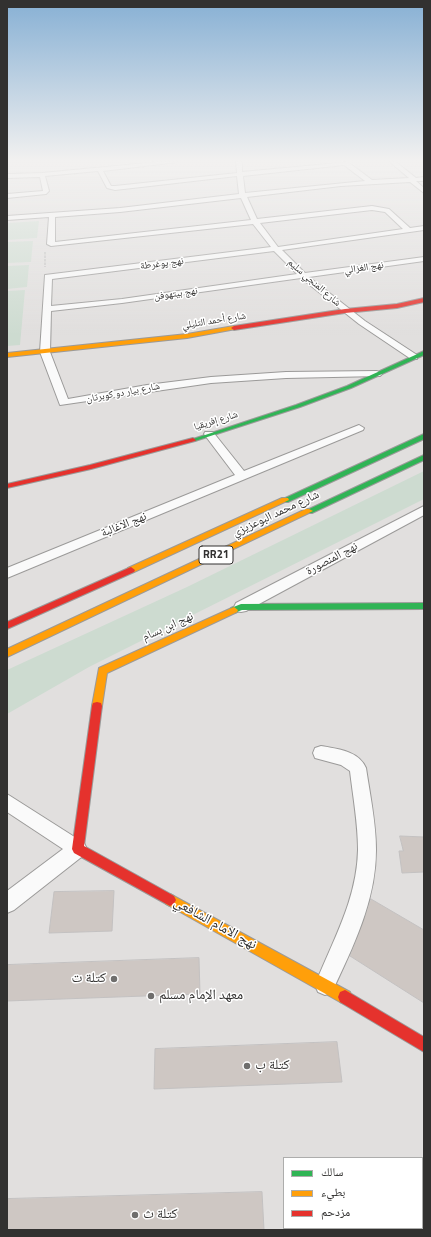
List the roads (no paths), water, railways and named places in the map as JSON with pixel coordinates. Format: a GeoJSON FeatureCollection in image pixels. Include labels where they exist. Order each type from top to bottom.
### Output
{"type":"FeatureCollection","features":[{"type":"Feature","properties":{"kind":"main road","name":"شارع أحمد التليلي"},"geometry":{"type":"LineString","coordinates":[[7,355],[188,336],[345,311],[397,306],[424,300]]}},
{"type":"Feature","properties":{"kind":"main road","name":"شارع إفريقيا"},"geometry":{"type":"LineString","coordinates":[[7,486],[57,476],[141,455],[295,407],[339,391],[424,353]]}},
{"type":"Feature","properties":{"kind":"main road","name":"شارع محمد البوعزيزي"},"geometry":{"type":"LineString","coordinates":[[7,626],[424,436]]}},
{"type":"Feature","properties":{"kind":"main road","name":"شارع محمد البوعزيزي"},"geometry":{"type":"LineString","coordinates":[[7,653],[424,457]]}},
{"type":"Feature","properties":{"kind":"main road","name":"نهج ابن بسام"},"geometry":{"type":"LineString","coordinates":[[78,849],[102,671],[241,607],[424,606]]}},
{"type":"Feature","properties":{"kind":"main road","name":"نهج الامام الشافعي"},"geometry":{"type":"LineString","coordinates":[[78,849],[325,985],[424,1045]]}},
{"type":"Feature","properties":{"kind":"street"},"geometry":{"type":"LineString","coordinates":[[52,220],[50,244],[79,243],[276,220]]}},
{"type":"Feature","properties":{"kind":"street"},"geometry":{"type":"LineString","coordinates":[[397,220],[408,230]]}},
{"type":"Feature","properties":{"kind":"street","name":"شارع المنجي سليم"},"geometry":{"type":"LineString","coordinates":[[255,222],[276,249],[304,276],[345,311],[414,357]]}},
{"type":"Feature","properties":{"kind":"street","name":"نهج يوغرطة"},"geometry":{"type":"LineString","coordinates":[[48,277],[276,249],[424,228]]}},
{"type":"Feature","properties":{"kind":"street","name":"نهج الغزالي"},"geometry":{"type":"LineString","coordinates":[[304,276],[424,259]]}},
{"type":"Feature","properties":{"kind":"street","name":"نهج بيتهوفن"},"geometry":{"type":"LineString","coordinates":[[47,309],[122,301],[304,276]]}},
{"type":"Feature","properties":{"kind":"street","name":"شارع بيار دو كوبرتان"},"geometry":{"type":"LineString","coordinates":[[48,277],[45,352],[64,403],[148,388],[231,378],[329,373],[377,374]]}},
{"type":"Feature","properties":{"kind":"street","name":"نهج الاغالبة"},"geometry":{"type":"LineString","coordinates":[[7,573],[359,428]]}},
{"type":"Feature","properties":{"kind":"street"},"geometry":{"type":"LineString","coordinates":[[210,434],[242,476]]}},
{"type":"Feature","properties":{"kind":"street","name":"نهج المنصورة"},"geometry":{"type":"LineString","coordinates":[[241,607],[424,510]]}},
{"type":"Feature","properties":{"kind":"street"},"geometry":{"type":"LineString","coordinates":[[321,753],[349,760],[358,768],[367,850],[358,909],[350,933],[325,985]]}},
{"type":"Feature","properties":{"kind":"street","name":"نهج الامام الشافعي"},"geometry":{"type":"LineString","coordinates":[[7,802],[78,849]]}},
{"type":"Feature","properties":{"kind":"street"},"geometry":{"type":"LineString","coordinates":[[7,903],[78,849]]}},
{"type":"Feature","properties":{"kind":"place","name":"كتلة ت"},"geometry":{"type":"Point","coordinates":[114,979]}},
{"type":"Feature","properties":{"kind":"place","name":"معهد الإمام مسلم"},"geometry":{"type":"Point","coordinates":[151,996]}},
{"type":"Feature","properties":{"kind":"place","name":"كتلة ب"},"geometry":{"type":"Point","coordinates":[247,1066]}},
{"type":"Feature","properties":{"kind":"place","name":"كتلة ث"},"geometry":{"type":"Point","coordinates":[135,1215]}}]}
